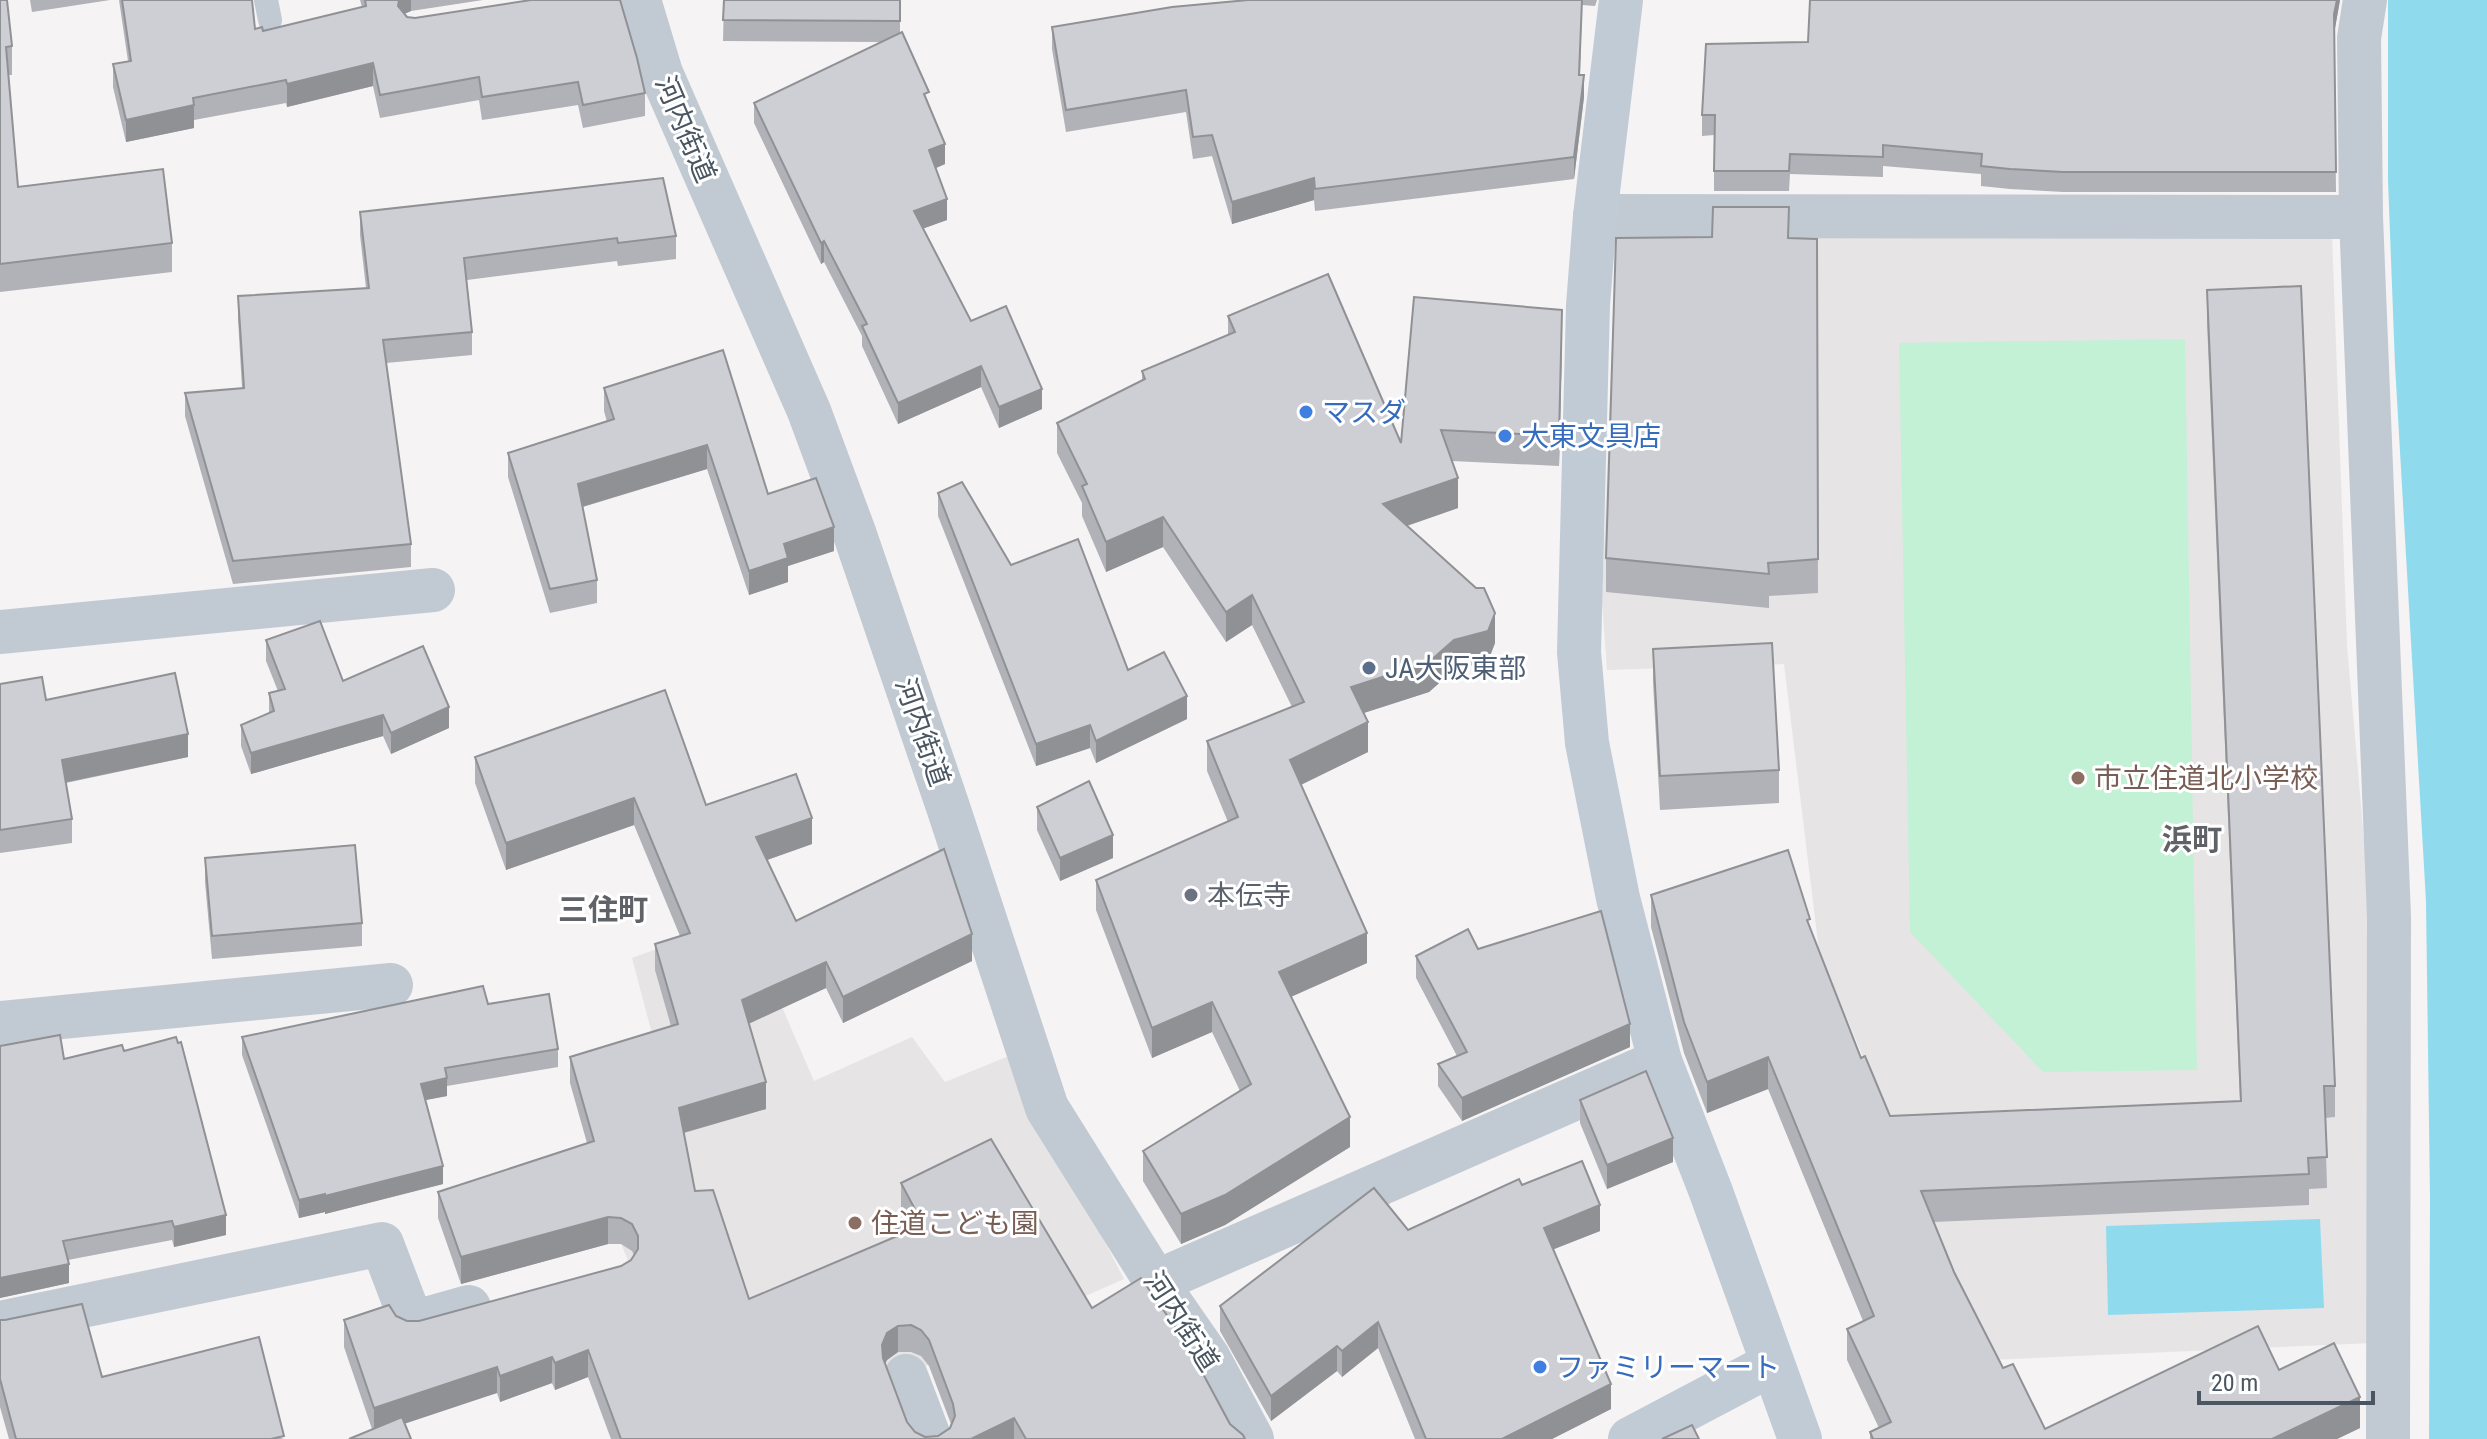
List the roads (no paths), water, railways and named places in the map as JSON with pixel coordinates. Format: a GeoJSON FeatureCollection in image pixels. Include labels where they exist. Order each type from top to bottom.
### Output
{"type":"FeatureCollection","features":[{"type":"Feature","properties":{"kind":"street","name":"河内街道"},"geometry":{"type":"LineString","coordinates":[[639,0],[661,73],[809,411],[850,522],[1047,1108],[1156,1282],[1208,1357],[1252,1439]]}},
{"type":"Feature","properties":{"kind":"street"},"geometry":{"type":"LineString","coordinates":[[1621,0],[1595,216],[1588,305],[1579,652],[1587,743],[1618,898],[1660,1061],[1800,1439]]}},
{"type":"Feature","properties":{"kind":"street"},"geometry":{"type":"LineString","coordinates":[[2365,0],[2359,38],[2361,217],[2389,917],[2388,1439]]}},
{"type":"Feature","properties":{"kind":"street"},"geometry":{"type":"LineString","coordinates":[[1595,216],[2361,217]]}},
{"type":"Feature","properties":{"kind":"street"},"geometry":{"type":"LineString","coordinates":[[0,632],[433,590]]}},
{"type":"Feature","properties":{"kind":"street"},"geometry":{"type":"LineString","coordinates":[[0,1023],[391,985]]}},
{"type":"Feature","properties":{"kind":"street"},"geometry":{"type":"LineString","coordinates":[[1156,1282],[1660,1061]]}},
{"type":"Feature","properties":{"kind":"street"},"geometry":{"type":"LineString","coordinates":[[0,1323],[382,1244],[412,1323],[513,1296]]}},
{"type":"Feature","properties":{"kind":"street"},"geometry":{"type":"LineString","coordinates":[[1630,1439],[1772,1364]]}},
{"type":"Feature","properties":{"kind":"street"},"geometry":{"type":"LineString","coordinates":[[906,1376],[930,1439]]}},
{"type":"Feature","properties":{"kind":"water"},"geometry":{"type":"Polygon","coordinates":[[[2388,0],[2487,0],[2487,1439],[2429,1439],[2426,901],[2395,365],[2388,180],[2388,0]]]}},
{"type":"Feature","properties":{"kind":"water"},"geometry":{"type":"Polygon","coordinates":[[[2320,1219],[2324,1308],[2108,1315],[2106,1226],[2320,1219]]]}},
{"type":"Feature","properties":{"kind":"place","name":"マスダ"},"geometry":{"type":"Point","coordinates":[1306,412]}},
{"type":"Feature","properties":{"kind":"place","name":"大東文具店"},"geometry":{"type":"Point","coordinates":[1505,436]}},
{"type":"Feature","properties":{"kind":"place","name":"JA大阪東部"},"geometry":{"type":"Point","coordinates":[1369,668]}},
{"type":"Feature","properties":{"kind":"place","name":"市立住道北小学校"},"geometry":{"type":"Point","coordinates":[2078,778]}},
{"type":"Feature","properties":{"kind":"place","name":"本伝寺"},"geometry":{"type":"Point","coordinates":[1191,895]}},
{"type":"Feature","properties":{"kind":"place","name":"住道こども園"},"geometry":{"type":"Point","coordinates":[855,1223]}},
{"type":"Feature","properties":{"kind":"place","name":"ファミリーマート"},"geometry":{"type":"Point","coordinates":[1540,1367]}},
{"type":"Feature","properties":{"kind":"district","name":"浜町"},"geometry":{"type":"Point","coordinates":[2192,840]}},
{"type":"Feature","properties":{"kind":"district","name":"三住町"},"geometry":{"type":"Point","coordinates":[603,910]}}]}
